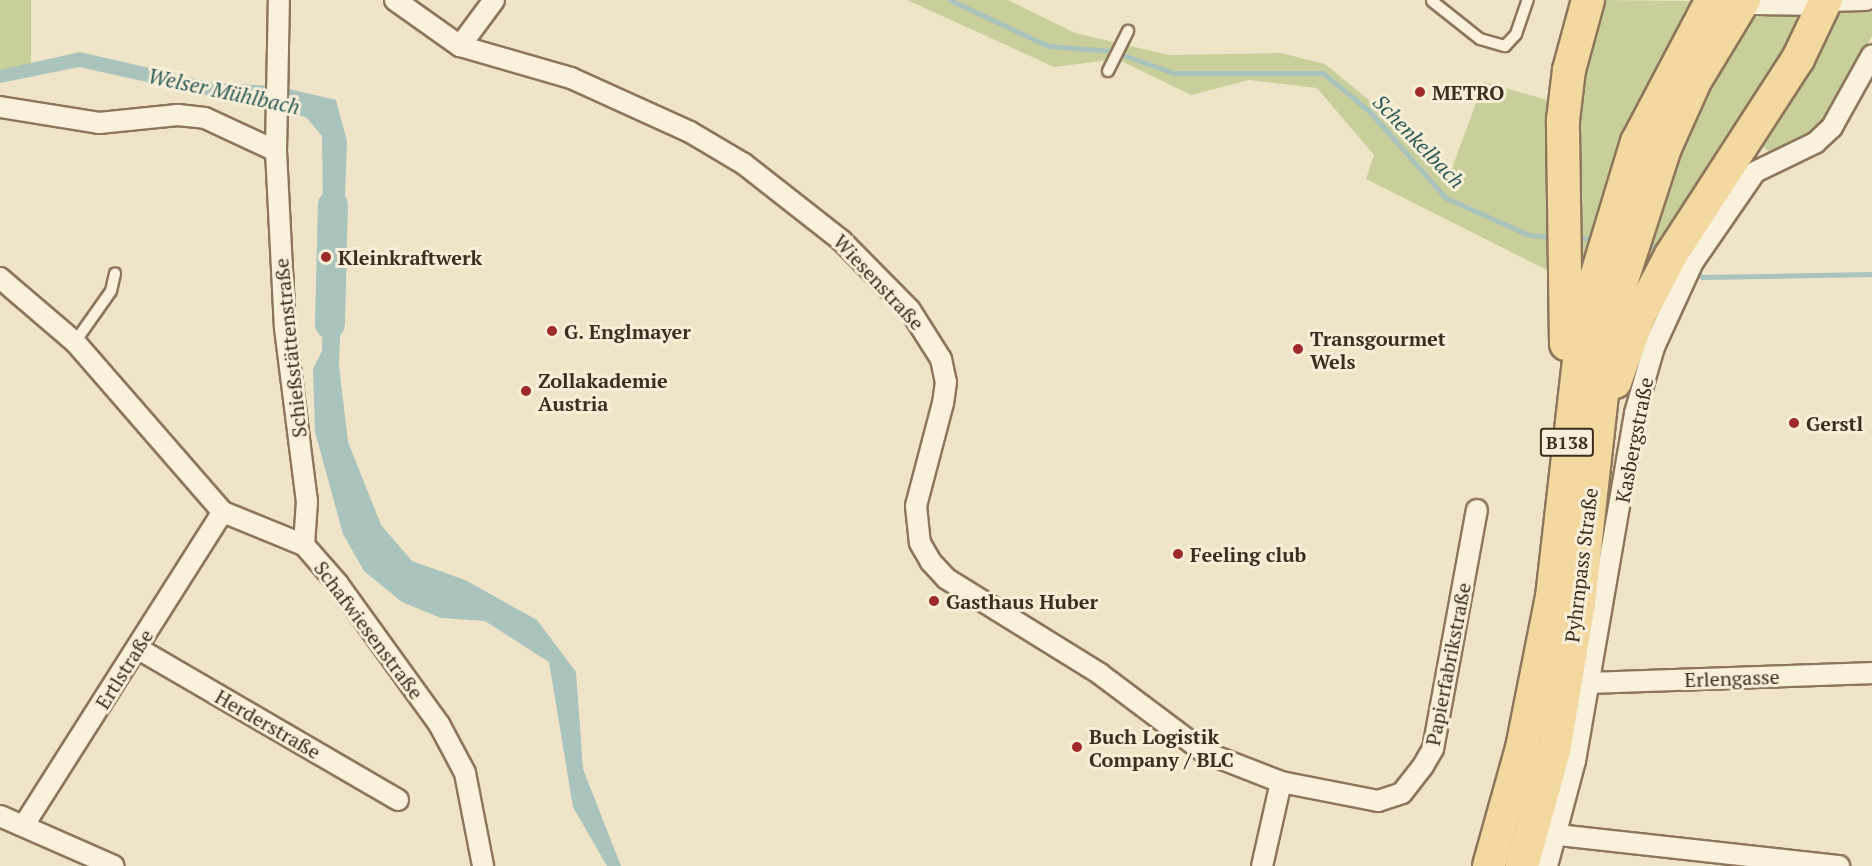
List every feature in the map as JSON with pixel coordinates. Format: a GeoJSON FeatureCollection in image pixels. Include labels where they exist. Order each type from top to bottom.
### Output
{"type":"FeatureCollection","features":[{"type":"Feature","properties":{"kind":"main road"},"geometry":{"type":"LineString","coordinates":[[1581,439],[1563,120],[1569,70],[1588,0]]}},
{"type":"Feature","properties":{"kind":"main road","name":"Pyhrnpass Straße"},"geometry":{"type":"LineString","coordinates":[[1489,866],[1522,748],[1581,439],[1651,145],[1712,0]]}},
{"type":"Feature","properties":{"kind":"main road","name":"Pyhrnpass Straße"},"geometry":{"type":"LineString","coordinates":[[1651,145],[1695,81],[1744,0]]}},
{"type":"Feature","properties":{"kind":"main road"},"geometry":{"type":"LineString","coordinates":[[1581,439],[1638,318],[1671,255],[1798,59],[1826,0],[1754,0]]}},
{"type":"Feature","properties":{"kind":"main road","name":"Pyhrnpass Straße"},"geometry":{"type":"LineString","coordinates":[[1522,866],[1557,729],[1579,603],[1581,439]]}},
{"type":"Feature","properties":{"kind":"street","name":"Schießstättenstraße"},"geometry":{"type":"LineString","coordinates":[[279,0],[276,151],[285,328],[307,501],[304,545]]}},
{"type":"Feature","properties":{"kind":"street"},"geometry":{"type":"LineString","coordinates":[[395,0],[460,46],[494,0]]}},
{"type":"Feature","properties":{"kind":"street"},"geometry":{"type":"LineString","coordinates":[[1826,0],[1866,0]]}},
{"type":"Feature","properties":{"kind":"street","name":"Wiesenstraße"},"geometry":{"type":"LineString","coordinates":[[460,46],[571,78],[650,111],[744,164],[841,240],[910,310],[941,359],[945,393],[916,506],[920,543],[931,562],[947,579],[1100,674],[1204,752],[1281,782]]}},
{"type":"Feature","properties":{"kind":"street","name":"Kasbergstraße"},"geometry":{"type":"LineString","coordinates":[[1547,866],[1557,835],[1591,683],[1635,413],[1654,347],[1693,262],[1755,172],[1815,143],[1832,128],[1872,55]]}},
{"type":"Feature","properties":{"kind":"street"},"geometry":{"type":"LineString","coordinates":[[0,107],[99,123],[178,115],[205,118],[276,151]]}},
{"type":"Feature","properties":{"kind":"street","name":"Schafwiesenstraße"},"geometry":{"type":"LineString","coordinates":[[0,278],[75,342],[223,512],[304,545],[439,724],[470,791],[483,866]]}},
{"type":"Feature","properties":{"kind":"street","name":"Papierfabrikstraße"},"geometry":{"type":"LineString","coordinates":[[1281,782],[1378,801],[1402,793],[1424,766],[1433,749],[1477,510]]}},
{"type":"Feature","properties":{"kind":"street","name":"Ertlstraße"},"geometry":{"type":"LineString","coordinates":[[24,825],[223,512]]}},
{"type":"Feature","properties":{"kind":"street","name":"Herderstraße"},"geometry":{"type":"LineString","coordinates":[[137,648],[398,800]]}},
{"type":"Feature","properties":{"kind":"street","name":"Erlengasse"},"geometry":{"type":"LineString","coordinates":[[1591,683],[1872,673]]}},
{"type":"Feature","properties":{"kind":"street"},"geometry":{"type":"LineString","coordinates":[[1262,866],[1281,782]]}},
{"type":"Feature","properties":{"kind":"street"},"geometry":{"type":"LineString","coordinates":[[0,816],[114,866]]}},
{"type":"Feature","properties":{"kind":"street"},"geometry":{"type":"LineString","coordinates":[[1557,835],[1839,866]]}},
{"type":"Feature","properties":{"kind":"lane"},"geometry":{"type":"LineString","coordinates":[[1431,1],[1480,39],[1505,46],[1512,43],[1528,0]]}},
{"type":"Feature","properties":{"kind":"lane"},"geometry":{"type":"LineString","coordinates":[[1108,71],[1128,32]]}},
{"type":"Feature","properties":{"kind":"lane"},"geometry":{"type":"LineString","coordinates":[[75,342],[111,291],[115,273]]}},
{"type":"Feature","properties":{"kind":"green space"},"geometry":{"type":"Polygon","coordinates":[[[0,0],[31,0],[31,70],[0,70],[0,0]]]}},
{"type":"Feature","properties":{"kind":"green space"},"geometry":{"type":"Polygon","coordinates":[[[907,0],[1008,0],[1075,33],[1169,55],[1281,53],[1325,64],[1452,168],[1484,82],[1551,101],[1557,275],[1366,179],[1374,155],[1317,88],[1249,80],[1191,95],[1117,59],[1054,67],[907,0]]]}},
{"type":"Feature","properties":{"kind":"green space"},"geometry":{"type":"Polygon","coordinates":[[[1599,0],[1692,1],[1641,100],[1612,177],[1578,299],[1573,141],[1583,36],[1599,0]]]}},
{"type":"Feature","properties":{"kind":"green space"},"geometry":{"type":"Polygon","coordinates":[[[1872,12],[1872,36],[1830,113],[1809,139],[1769,151],[1740,132],[1621,335],[1665,178],[1749,17],[1872,12]]]}},
{"type":"Feature","properties":{"kind":"water"},"geometry":{"type":"Polygon","coordinates":[[[80,52],[214,83],[276,86],[336,100],[347,141],[339,366],[348,442],[381,525],[412,561],[465,580],[537,620],[576,672],[583,769],[621,866],[607,866],[573,807],[549,662],[485,621],[441,618],[402,602],[364,571],[343,534],[315,432],[313,369],[322,351],[324,282],[331,282],[332,244],[325,237],[322,136],[306,117],[79,67],[0,83],[0,70],[80,52]]]}},
{"type":"Feature","properties":{"kind":"waterway","name":"Schenkelbach"},"geometry":{"type":"LineString","coordinates":[[950,0],[1048,46],[1112,51],[1174,73],[1323,73],[1369,111],[1446,198],[1529,235],[1554,237]]}},
{"type":"Feature","properties":{"kind":"waterway","name":"Welser Mühlbach"},"geometry":{"type":"LineString","coordinates":[[330,324],[333,205]]}},
{"type":"Feature","properties":{"kind":"waterway","name":"Schenkelbach"},"geometry":{"type":"LineString","coordinates":[[1575,238],[1596,239]]}},
{"type":"Feature","properties":{"kind":"waterway","name":"Schenkelbach"},"geometry":{"type":"LineString","coordinates":[[1644,242],[1663,251]]}},
{"type":"Feature","properties":{"kind":"waterway","name":"Schenkelbach"},"geometry":{"type":"LineString","coordinates":[[1693,271],[1702,277],[1872,274]]}},
{"type":"Feature","properties":{"kind":"place","name":"METRO"},"geometry":{"type":"Point","coordinates":[1420,92]}},
{"type":"Feature","properties":{"kind":"place","name":"Kleinkraftwerk"},"geometry":{"type":"Point","coordinates":[326,257]}},
{"type":"Feature","properties":{"kind":"place","name":"G. Englmayer"},"geometry":{"type":"Point","coordinates":[552,331]}},
{"type":"Feature","properties":{"kind":"place","name":"Transgourmet Wels"},"geometry":{"type":"Point","coordinates":[1298,349]}},
{"type":"Feature","properties":{"kind":"place","name":"Zollakademie Austria"},"geometry":{"type":"Point","coordinates":[526,391]}},
{"type":"Feature","properties":{"kind":"place","name":"Gerstl"},"geometry":{"type":"Point","coordinates":[1794,423]}},
{"type":"Feature","properties":{"kind":"place","name":"Feeling club"},"geometry":{"type":"Point","coordinates":[1178,554]}},
{"type":"Feature","properties":{"kind":"place","name":"Gasthaus Huber"},"geometry":{"type":"Point","coordinates":[934,601]}},
{"type":"Feature","properties":{"kind":"place","name":"Buch Logistik Company / BLC"},"geometry":{"type":"Point","coordinates":[1077,747]}}]}
